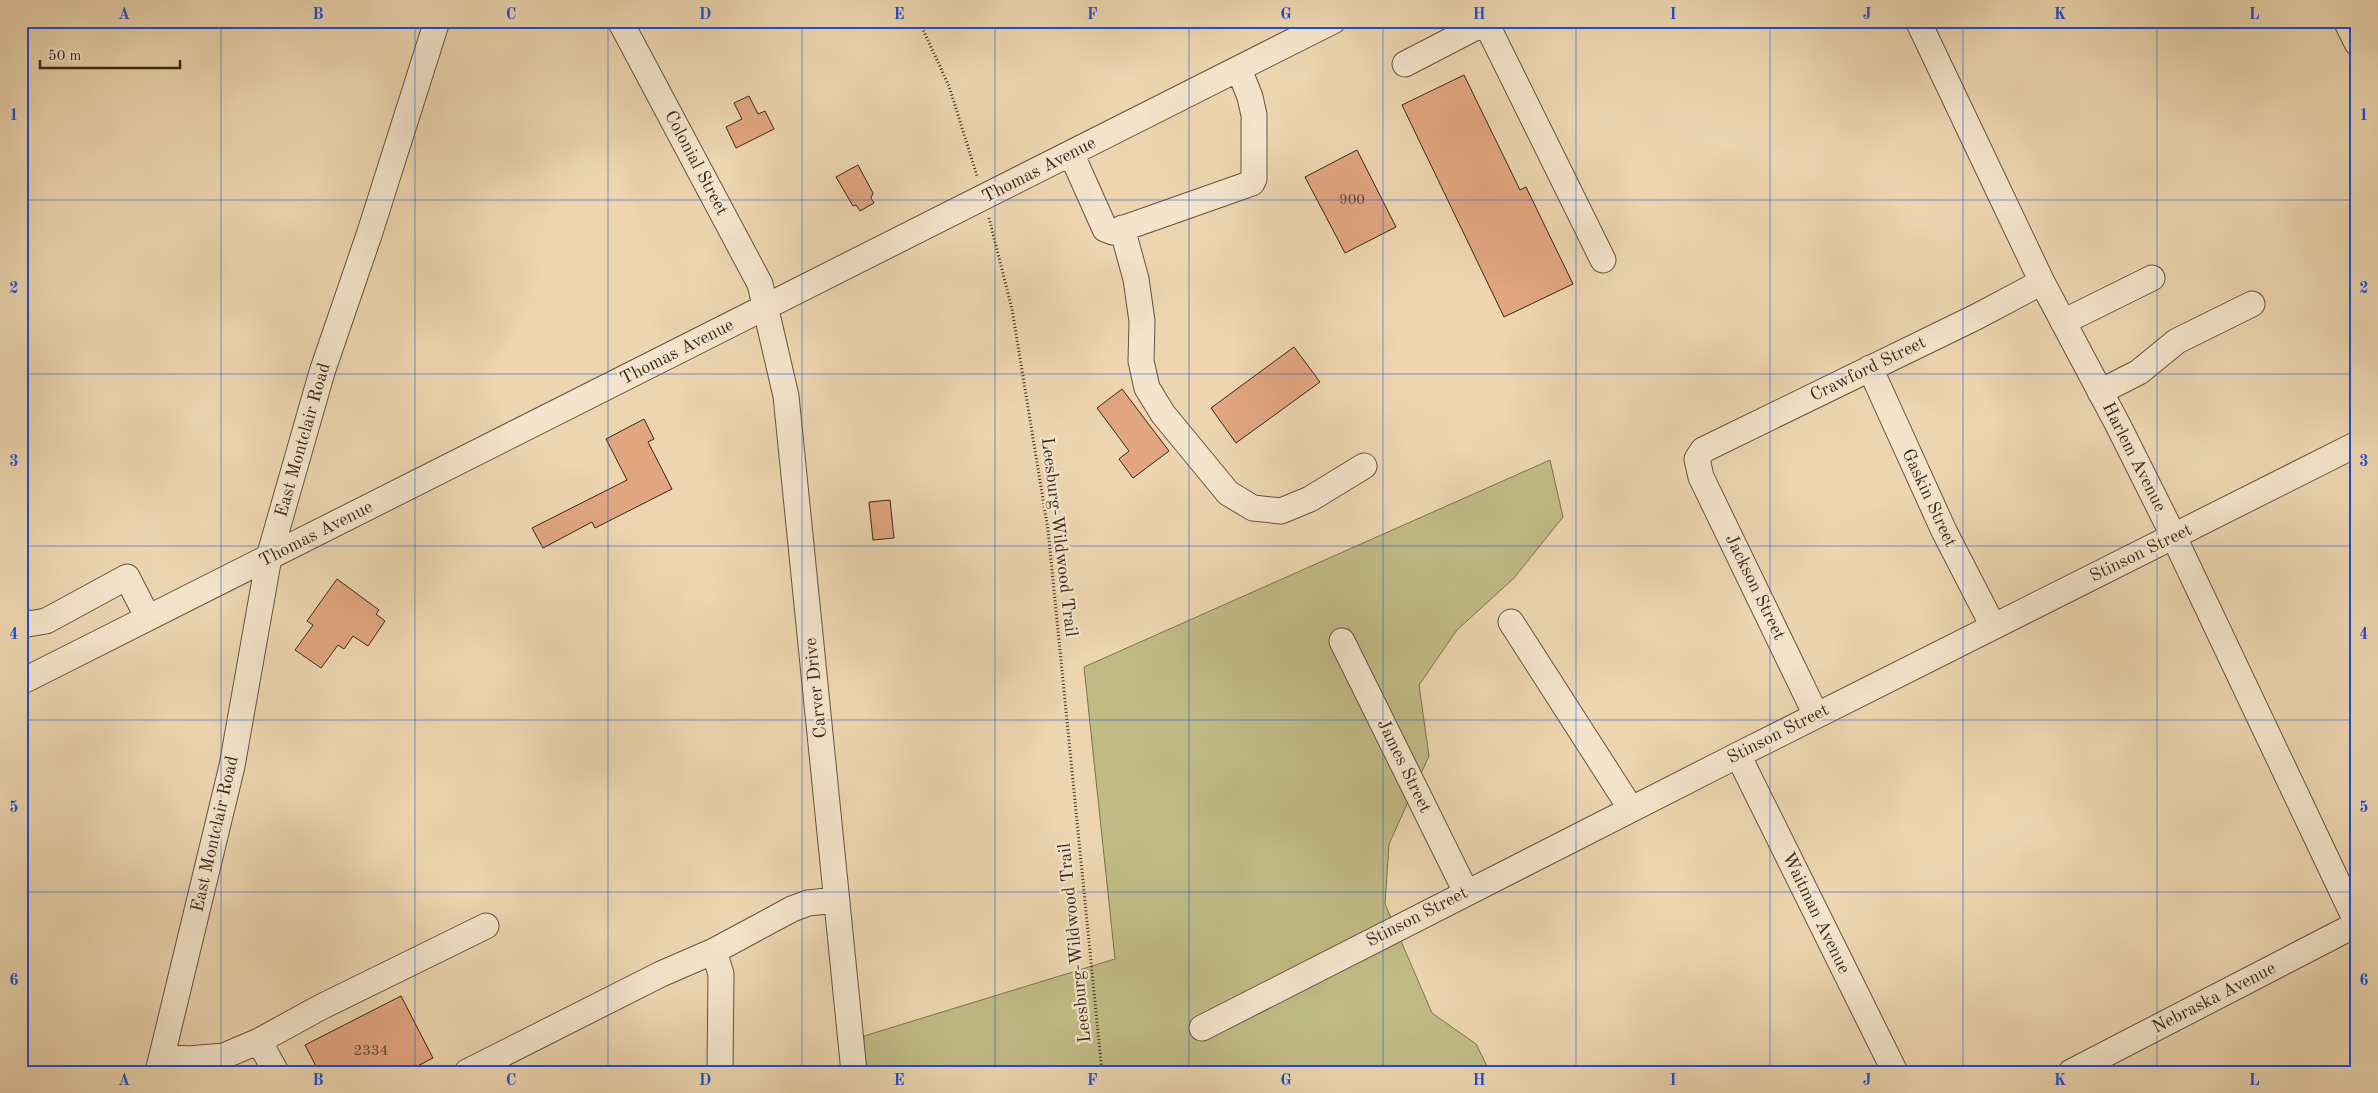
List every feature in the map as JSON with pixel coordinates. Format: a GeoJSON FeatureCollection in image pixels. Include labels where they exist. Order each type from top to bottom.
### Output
{"type":"FeatureCollection","features":[{"type":"Feature","properties":{"kind":"street","name":"East Montclair Road"},"geometry":{"type":"LineString","coordinates":[[160,1064],[232,766],[269,557],[322,372],[369,235],[437,21]]}},
{"type":"Feature","properties":{"kind":"street","name":"Colonial Street"},"geometry":{"type":"LineString","coordinates":[[620,21],[760,284],[766,307]]}},
{"type":"Feature","properties":{"kind":"street","name":"Thomas Avenue"},"geometry":{"type":"LineString","coordinates":[[21,682],[1333,21]]}},
{"type":"Feature","properties":{"kind":"street","name":"Harlem Avenue"},"geometry":{"type":"LineString","coordinates":[[1918,21],[2042,282],[2174,537],[2357,924]]}},
{"type":"Feature","properties":{"kind":"street"},"geometry":{"type":"LineString","coordinates":[[2346,21],[2357,43]]}},
{"type":"Feature","properties":{"kind":"street"},"geometry":{"type":"LineString","coordinates":[[1405,64],[1485,22],[1603,260]]}},
{"type":"Feature","properties":{"kind":"street"},"geometry":{"type":"LineString","coordinates":[[1071,154],[1106,229],[1113,232],[1252,183],[1254,178],[1254,115],[1239,68]]}},
{"type":"Feature","properties":{"kind":"street"},"geometry":{"type":"LineString","coordinates":[[1122,228],[1136,279],[1142,321],[1142,362],[1147,388],[1163,414],[1228,493],[1253,508],[1281,511],[1310,499],[1364,466]]}},
{"type":"Feature","properties":{"kind":"street"},"geometry":{"type":"LineString","coordinates":[[2063,322],[2152,278]]}},
{"type":"Feature","properties":{"kind":"street","name":"Crawford Street"},"geometry":{"type":"LineString","coordinates":[[1697,459],[1703,450],[1976,317],[2042,282]]}},
{"type":"Feature","properties":{"kind":"street"},"geometry":{"type":"LineString","coordinates":[[2100,392],[2139,372],[2177,341],[2252,304]]}},
{"type":"Feature","properties":{"kind":"street","name":"Carver Drive"},"geometry":{"type":"LineString","coordinates":[[766,307],[786,396],[854,1072]]}},
{"type":"Feature","properties":{"kind":"street","name":"Gaskin Street"},"geometry":{"type":"LineString","coordinates":[[1870,368],[1944,531],[1993,626]]}},
{"type":"Feature","properties":{"kind":"street","name":"Stinson Street"},"geometry":{"type":"LineString","coordinates":[[1202,1028],[1816,715],[2357,444]]}},
{"type":"Feature","properties":{"kind":"street","name":"Jackson Street"},"geometry":{"type":"LineString","coordinates":[[1697,459],[1701,476],[1816,715]]}},
{"type":"Feature","properties":{"kind":"street"},"geometry":{"type":"LineString","coordinates":[[21,620],[28,624],[46,621],[127,577],[148,618]]}},
{"type":"Feature","properties":{"kind":"street"},"geometry":{"type":"LineString","coordinates":[[1510,622],[1631,809]]}},
{"type":"Feature","properties":{"kind":"street","name":"James Street"},"geometry":{"type":"LineString","coordinates":[[1342,641],[1466,892]]}},
{"type":"Feature","properties":{"kind":"street","name":"Waitman Avenue"},"geometry":{"type":"LineString","coordinates":[[1738,755],[1895,1072]]}},
{"type":"Feature","properties":{"kind":"street"},"geometry":{"type":"LineString","coordinates":[[467,1072],[661,974],[714,951],[792,909],[808,903],[837,900]]}},
{"type":"Feature","properties":{"kind":"street","name":"Nebraska Avenue"},"geometry":{"type":"LineString","coordinates":[[2070,1072],[2357,924]]}},
{"type":"Feature","properties":{"kind":"street"},"geometry":{"type":"LineString","coordinates":[[160,1064],[224,1056],[260,1041],[321,1007],[486,926]]}},
{"type":"Feature","properties":{"kind":"street"},"geometry":{"type":"LineString","coordinates":[[714,951],[721,974],[720,1072]]}},
{"type":"Feature","properties":{"kind":"street"},"geometry":{"type":"LineString","coordinates":[[260,1041],[276,1072]]}},
{"type":"Feature","properties":{"kind":"path","name":"Leesburg-Wildwood Trail"},"geometry":{"type":"LineString","coordinates":[[919,21],[949,86],[984,198],[1012,309],[1048,530],[1102,1072]]}},
{"type":"Feature","properties":{"kind":"shaded area"},"geometry":{"type":"Polygon","coordinates":[[[1550,460],[1563,517],[1514,578],[1457,630],[1419,685],[1429,756],[1389,844],[1385,904],[1432,1013],[1476,1044],[1490,1072],[862,1072],[864,1036],[1115,959],[1084,667],[1550,460]]]}},
{"type":"Feature","properties":{"kind":"building"},"geometry":{"type":"Polygon","coordinates":[[[1464,75],[1520,190],[1526,187],[1573,284],[1504,317],[1402,105],[1464,75]]]}},
{"type":"Feature","properties":{"kind":"building"},"geometry":{"type":"Polygon","coordinates":[[[749,96],[758,114],[765,111],[774,129],[736,148],[726,127],[742,119],[734,103],[749,96]]]}},
{"type":"Feature","properties":{"kind":"building"},"geometry":{"type":"Polygon","coordinates":[[[1357,150],[1396,227],[1345,253],[1305,177],[1357,150]]]}},
{"type":"Feature","properties":{"kind":"building"},"geometry":{"type":"Polygon","coordinates":[[[858,165],[873,193],[871,198],[874,203],[860,211],[856,205],[853,206],[836,177],[858,165]]]}},
{"type":"Feature","properties":{"kind":"building"},"geometry":{"type":"Polygon","coordinates":[[[1294,347],[1320,382],[1236,443],[1211,408],[1294,347]]]}},
{"type":"Feature","properties":{"kind":"building"},"geometry":{"type":"Polygon","coordinates":[[[1122,389],[1169,451],[1133,478],[1119,459],[1129,451],[1097,408],[1122,389]]]}},
{"type":"Feature","properties":{"kind":"building"},"geometry":{"type":"Polygon","coordinates":[[[644,419],[654,439],[648,442],[672,489],[595,528],[592,522],[543,548],[532,528],[627,480],[606,439],[644,419]]]}},
{"type":"Feature","properties":{"kind":"building"},"geometry":{"type":"Polygon","coordinates":[[[890,500],[894,538],[873,540],[869,502],[890,500]]]}},
{"type":"Feature","properties":{"kind":"building"},"geometry":{"type":"Polygon","coordinates":[[[337,579],[379,610],[376,614],[385,621],[368,646],[353,636],[344,649],[338,645],[321,668],[295,650],[313,625],[307,621],[337,579]]]}},
{"type":"Feature","properties":{"kind":"building"},"geometry":{"type":"Polygon","coordinates":[[[401,996],[433,1058],[406,1072],[319,1072],[305,1045],[401,996]]]}}]}
